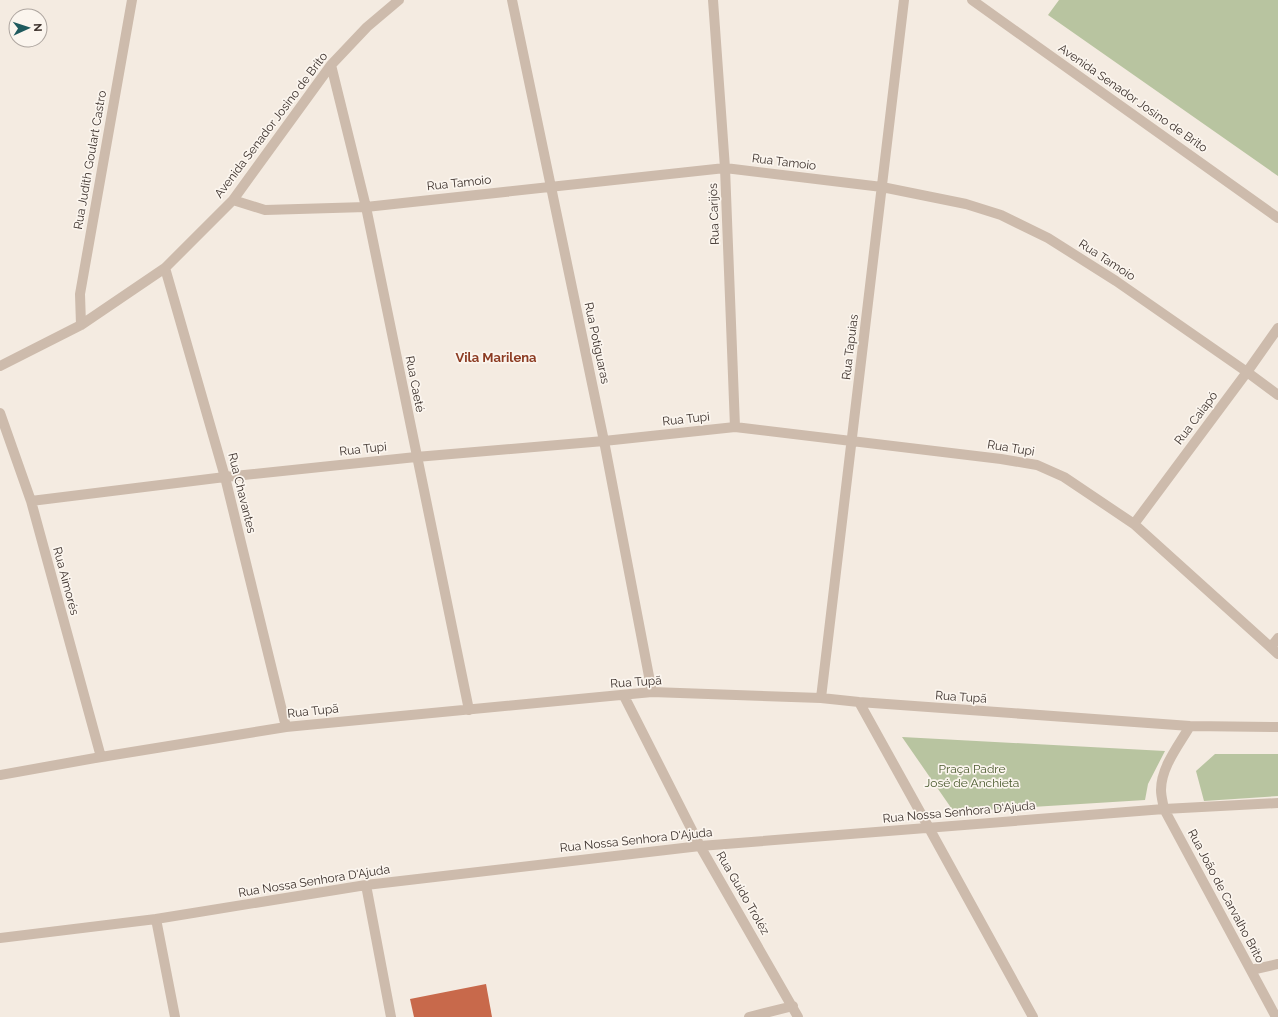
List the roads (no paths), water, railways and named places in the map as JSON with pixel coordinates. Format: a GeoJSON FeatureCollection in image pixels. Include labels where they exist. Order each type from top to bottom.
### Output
{"type":"FeatureCollection","features":[{"type":"Feature","properties":{"kind":"street","name":"Rua Judith Goulart Castro"},"geometry":{"type":"LineString","coordinates":[[81,325],[80,294],[132,0]]}},
{"type":"Feature","properties":{"kind":"street","name":"Avenida Senador Josino de Brito"},"geometry":{"type":"LineString","coordinates":[[0,366],[81,325],[165,268],[233,200],[331,65],[367,27],[399,0]]}},
{"type":"Feature","properties":{"kind":"street","name":"Rua Potiguaras"},"geometry":{"type":"LineString","coordinates":[[512,0],[552,186],[604,442],[652,692]]}},
{"type":"Feature","properties":{"kind":"street","name":"Rua Carijós"},"geometry":{"type":"LineString","coordinates":[[714,0],[725,168],[735,427]]}},
{"type":"Feature","properties":{"kind":"street","name":"Rua Tapuias"},"geometry":{"type":"LineString","coordinates":[[821,698],[904,0]]}},
{"type":"Feature","properties":{"kind":"street","name":"Avenida Senador Josino de Brito"},"geometry":{"type":"LineString","coordinates":[[972,0],[1278,218]]}},
{"type":"Feature","properties":{"kind":"street","name":"Rua Caeté"},"geometry":{"type":"LineString","coordinates":[[331,65],[366,207],[469,710]]}},
{"type":"Feature","properties":{"kind":"street","name":"Rua Tamoio"},"geometry":{"type":"LineString","coordinates":[[233,200],[265,210],[366,207],[725,168],[882,187],[966,204],[1001,215],[1048,238],[1116,281],[1278,395]]}},
{"type":"Feature","properties":{"kind":"street","name":"Rua Chavantes"},"geometry":{"type":"LineString","coordinates":[[165,268],[225,477],[286,727]]}},
{"type":"Feature","properties":{"kind":"street","name":"Rua Caiapó"},"geometry":{"type":"LineString","coordinates":[[1134,524],[1278,328]]}},
{"type":"Feature","properties":{"kind":"street","name":"Rua Aimorés"},"geometry":{"type":"LineString","coordinates":[[0,413],[31,501],[100,757]]}},
{"type":"Feature","properties":{"kind":"street","name":"Rua Tupi"},"geometry":{"type":"LineString","coordinates":[[31,501],[225,477],[416,457],[604,442],[735,427],[852,441],[1001,459],[1037,466],[1064,477],[1134,524],[1275,650]]}},
{"type":"Feature","properties":{"kind":"street"},"geometry":{"type":"LineString","coordinates":[[1275,650],[1278,638]]}},
{"type":"Feature","properties":{"kind":"street","name":"Rua Tupã"},"geometry":{"type":"LineString","coordinates":[[0,775],[286,727],[624,696],[652,692],[821,698],[1190,726],[1278,727]]}},
{"type":"Feature","properties":{"kind":"street","name":"Rua Guido Troléz"},"geometry":{"type":"LineString","coordinates":[[624,696],[700,846],[798,1017]]}},
{"type":"Feature","properties":{"kind":"street"},"geometry":{"type":"LineString","coordinates":[[859,702],[1033,1017]]}},
{"type":"Feature","properties":{"kind":"street"},"geometry":{"type":"LineString","coordinates":[[1164,809],[1161,791],[1162,778],[1167,765],[1190,726]]}},
{"type":"Feature","properties":{"kind":"street","name":"Rua Nossa Senhora D'Ajuda"},"geometry":{"type":"LineString","coordinates":[[0,938],[156,919],[366,885],[700,846],[1164,809],[1278,803]]}},
{"type":"Feature","properties":{"kind":"street","name":"Rua João de Carvalho Brito"},"geometry":{"type":"LineString","coordinates":[[1164,809],[1276,1017]]}},
{"type":"Feature","properties":{"kind":"street"},"geometry":{"type":"LineString","coordinates":[[366,885],[391,1017]]}},
{"type":"Feature","properties":{"kind":"street"},"geometry":{"type":"LineString","coordinates":[[156,919],[175,1017]]}},
{"type":"Feature","properties":{"kind":"street"},"geometry":{"type":"LineString","coordinates":[[1251,970],[1278,964]]}},
{"type":"Feature","properties":{"kind":"street"},"geometry":{"type":"LineString","coordinates":[[749,1017],[793,1006]]}},
{"type":"Feature","properties":{"kind":"district","name":"Vila Marilena"},"geometry":{"type":"Point","coordinates":[496,357]}},
{"type":"Feature","properties":{"kind":"park label","name":"Praça Padre José de Anchieta"},"geometry":{"type":"Point","coordinates":[972,776]}}]}
